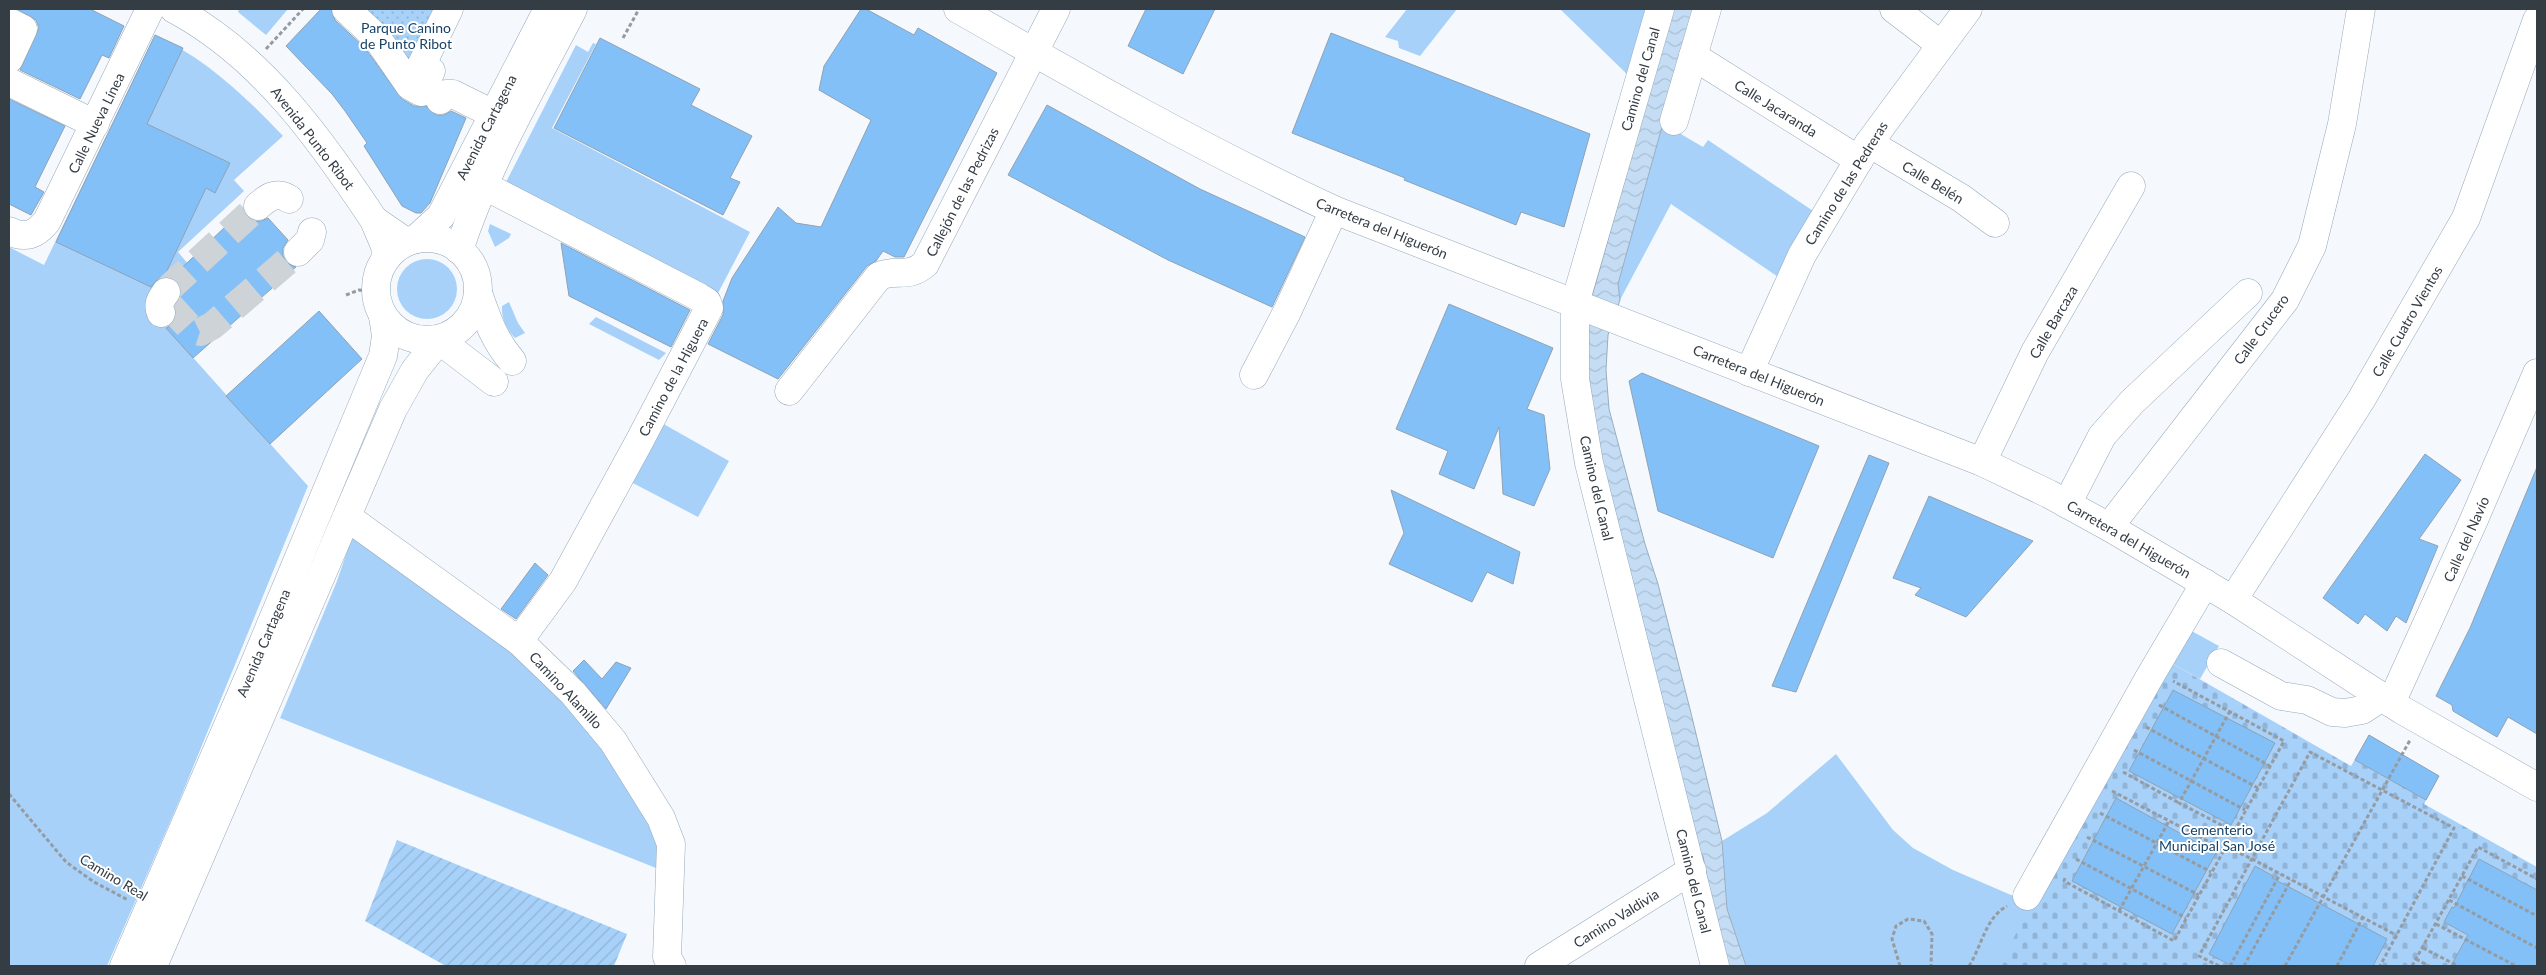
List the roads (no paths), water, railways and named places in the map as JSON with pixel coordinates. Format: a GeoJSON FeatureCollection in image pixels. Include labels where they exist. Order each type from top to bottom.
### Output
{"type":"FeatureCollection","features":[{"type":"Feature","properties":{"kind":"street","name":"Calle Nueva Línea"},"geometry":{"type":"LineString","coordinates":[[9,230],[26,236],[36,233],[52,213],[150,9]]}},
{"type":"Feature","properties":{"kind":"street","name":"Avenida Punto Ribot"},"geometry":{"type":"LineString","coordinates":[[174,9],[205,28],[252,64],[292,106],[374,220],[403,246]]}},
{"type":"Feature","properties":{"kind":"street"},"geometry":{"type":"LineString","coordinates":[[346,9],[376,38],[410,86],[421,92],[431,71],[421,66],[449,9]]}},
{"type":"Feature","properties":{"kind":"street","name":"Avenida Cartagena"},"geometry":{"type":"LineString","coordinates":[[403,246],[440,216],[548,9]]}},
{"type":"Feature","properties":{"kind":"street","name":"Avenida Cartagena"},"geometry":{"type":"LineString","coordinates":[[460,250],[483,185],[574,9]]}},
{"type":"Feature","properties":{"kind":"street","name":"Carretera del Higuerón"},"geometry":{"type":"LineString","coordinates":[[958,9],[1116,100],[1252,172],[1334,210],[1982,462],[2110,527],[2233,600],[2386,700],[2537,787]]}},
{"type":"Feature","properties":{"kind":"street","name":"Callejón de las Pedrizas"},"geometry":{"type":"LineString","coordinates":[[789,391],[879,276],[887,272],[909,274],[925,264],[1056,9]]}},
{"type":"Feature","properties":{"kind":"street","name":"Camino del Canal"},"geometry":{"type":"LineString","coordinates":[[1660,9],[1575,304],[1575,379],[1589,463],[1715,966]]}},
{"type":"Feature","properties":{"kind":"street"},"geometry":{"type":"LineString","coordinates":[[1674,121],[1706,9]]}},
{"type":"Feature","properties":{"kind":"street"},"geometry":{"type":"LineString","coordinates":[[1894,9],[1941,45]]}},
{"type":"Feature","properties":{"kind":"street","name":"Camino de las Pedreras"},"geometry":{"type":"LineString","coordinates":[[1749,372],[1802,255],[1864,152],[1968,9]]}},
{"type":"Feature","properties":{"kind":"street","name":"Calle Crucero"},"geometry":{"type":"LineString","coordinates":[[2110,527],[2285,300],[2312,246],[2342,124],[2360,9]]}},
{"type":"Feature","properties":{"kind":"street","name":"Calle Cuatro Vientos"},"geometry":{"type":"LineString","coordinates":[[2233,600],[2361,400],[2466,218],[2537,20]]}},
{"type":"Feature","properties":{"kind":"street"},"geometry":{"type":"LineString","coordinates":[[9,22],[23,29],[9,58]]}},
{"type":"Feature","properties":{"kind":"street","name":"Calle Jacaranda"},"geometry":{"type":"LineString","coordinates":[[1693,56],[1864,152]]}},
{"type":"Feature","properties":{"kind":"street"},"geometry":{"type":"LineString","coordinates":[[9,82],[95,124]]}},
{"type":"Feature","properties":{"kind":"street"},"geometry":{"type":"LineString","coordinates":[[440,100],[446,94],[453,94],[493,114]]}},
{"type":"Feature","properties":{"kind":"street","name":"Calle Belén"},"geometry":{"type":"LineString","coordinates":[[1864,152],[1961,198],[1996,223]]}},
{"type":"Feature","properties":{"kind":"street","name":"Camino de la Higuera"},"geometry":{"type":"LineString","coordinates":[[483,185],[699,296],[707,302],[709,308],[563,581],[520,641]]}},
{"type":"Feature","properties":{"kind":"street","name":"Calle Barcaza"},"geometry":{"type":"LineString","coordinates":[[1982,462],[2035,352],[2132,186]]}},
{"type":"Feature","properties":{"kind":"street"},"geometry":{"type":"LineString","coordinates":[[258,206],[276,195],[282,194],[289,199]]}},
{"type":"Feature","properties":{"kind":"street"},"geometry":{"type":"LineString","coordinates":[[1254,375],[1287,312],[1334,210]]}},
{"type":"Feature","properties":{"kind":"street"},"geometry":{"type":"LineString","coordinates":[[439,240],[460,250],[470,262],[477,276],[478,293],[475,309],[466,322],[454,333],[439,340],[423,341],[407,337],[393,329],[379,304],[376,279],[403,246],[439,240]]}},
{"type":"Feature","properties":{"kind":"street"},"geometry":{"type":"LineString","coordinates":[[478,293],[490,328],[499,346],[512,361]]}},
{"type":"Feature","properties":{"kind":"street"},"geometry":{"type":"LineString","coordinates":[[2067,504],[2102,436],[2132,402],[2248,293]]}},
{"type":"Feature","properties":{"kind":"street","name":"Avenida Cartagena"},"geometry":{"type":"LineString","coordinates":[[124,966],[149,911],[383,356],[386,336],[379,304]]}},
{"type":"Feature","properties":{"kind":"street"},"geometry":{"type":"LineString","coordinates":[[439,340],[494,382]]}},
{"type":"Feature","properties":{"kind":"street","name":"Avenida Cartagena"},"geometry":{"type":"LineString","coordinates":[[154,966],[393,409],[415,370],[439,340]]}},
{"type":"Feature","properties":{"kind":"street","name":"Calle del Navío"},"geometry":{"type":"LineString","coordinates":[[2386,700],[2530,412],[2537,373]]}},
{"type":"Feature","properties":{"kind":"street","name":"Camino Alamillo"},"geometry":{"type":"LineString","coordinates":[[347,517],[520,641],[573,693],[614,741],[661,818],[671,844],[667,957],[672,966]]}},
{"type":"Feature","properties":{"kind":"street"},"geometry":{"type":"LineString","coordinates":[[2027,896],[2148,678],[2205,584]]}},
{"type":"Feature","properties":{"kind":"street"},"geometry":{"type":"LineString","coordinates":[[2221,663],[2281,696],[2307,700],[2332,712],[2345,713],[2362,710],[2386,700]]}},
{"type":"Feature","properties":{"kind":"street","name":"Camino Valdivia"},"geometry":{"type":"LineString","coordinates":[[1539,966],[1692,870]]}},
{"type":"Feature","properties":{"kind":"water"},"geometry":{"type":"Polygon","coordinates":[[[1673,9],[1695,9],[1618,284],[1620,300],[1608,335],[1606,370],[1609,409],[1645,544],[1658,584],[1690,709],[1722,841],[1727,909],[1746,966],[1723,966],[1703,856],[1698,851],[1591,443],[1584,325],[1673,9]]]}},
{"type":"Feature","properties":{"kind":"tunnel"},"geometry":{"type":"LineString","coordinates":[[167,290],[258,206]]}},
{"type":"Feature","properties":{"kind":"tunnel"},"geometry":{"type":"LineString","coordinates":[[169,305],[191,329],[200,332],[212,326],[298,252]]}},
{"type":"Feature","properties":{"kind":"park label","name":"Parque Canino de Punto Ribot"},"geometry":{"type":"Point","coordinates":[406,36]}},
{"type":"Feature","properties":{"kind":"park label","name":"Cementerio Municipal San José"},"geometry":{"type":"Point","coordinates":[2217,838]}}]}
